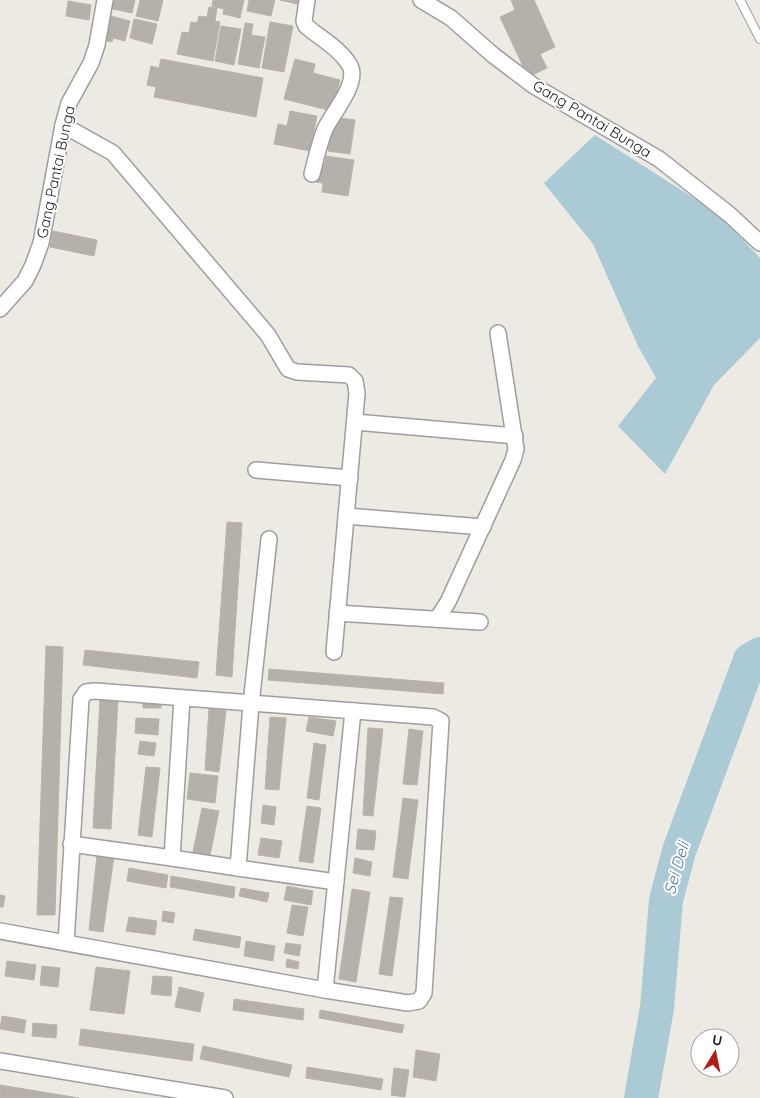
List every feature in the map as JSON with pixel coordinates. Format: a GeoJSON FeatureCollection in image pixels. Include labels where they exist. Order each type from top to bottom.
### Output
{"type":"FeatureCollection","features":[{"type":"Feature","properties":{"kind":"street","name":"Gang Pantai Bunga"},"geometry":{"type":"LineString","coordinates":[[0,309],[25,280],[39,250],[63,125],[70,104],[91,63],[97,45],[105,0]]}},
{"type":"Feature","properties":{"kind":"street"},"geometry":{"type":"LineString","coordinates":[[308,0],[305,24],[341,54],[351,66],[352,77],[348,90],[325,128],[312,174]]}},
{"type":"Feature","properties":{"kind":"street","name":"Gang Pantai Bunga"},"geometry":{"type":"LineString","coordinates":[[421,0],[451,18],[493,55],[534,86],[659,159],[730,214],[760,243]]}},
{"type":"Feature","properties":{"kind":"street"},"geometry":{"type":"LineString","coordinates":[[63,125],[113,153],[268,335],[288,369],[297,372],[353,377],[357,386],[355,422],[334,652]]}},
{"type":"Feature","properties":{"kind":"street"},"geometry":{"type":"LineString","coordinates":[[437,619],[446,608],[513,460],[515,436],[498,332]]}},
{"type":"Feature","properties":{"kind":"street"},"geometry":{"type":"LineString","coordinates":[[355,422],[515,436]]}},
{"type":"Feature","properties":{"kind":"street"},"geometry":{"type":"LineString","coordinates":[[256,470],[350,478]]}},
{"type":"Feature","properties":{"kind":"street"},"geometry":{"type":"LineString","coordinates":[[346,516],[482,527]]}},
{"type":"Feature","properties":{"kind":"street"},"geometry":{"type":"LineString","coordinates":[[238,868],[251,704],[269,539]]}},
{"type":"Feature","properties":{"kind":"street"},"geometry":{"type":"LineString","coordinates":[[337,613],[480,622]]}},
{"type":"Feature","properties":{"kind":"street"},"geometry":{"type":"LineString","coordinates":[[0,931],[66,944],[325,990],[408,1003],[419,1001],[424,993],[441,721],[433,717],[95,691],[86,692],[83,695],[71,844],[66,944]]}},
{"type":"Feature","properties":{"kind":"street"},"geometry":{"type":"LineString","coordinates":[[172,858],[182,699]]}},
{"type":"Feature","properties":{"kind":"street"},"geometry":{"type":"LineString","coordinates":[[325,990],[354,711]]}},
{"type":"Feature","properties":{"kind":"street"},"geometry":{"type":"LineString","coordinates":[[71,844],[336,882]]}},
{"type":"Feature","properties":{"kind":"street"},"geometry":{"type":"LineString","coordinates":[[0,1061],[225,1098]]}},
{"type":"Feature","properties":{"kind":"lane"},"geometry":{"type":"LineString","coordinates":[[740,0],[760,39]]}},
{"type":"Feature","properties":{"kind":"water"},"geometry":{"type":"Polygon","coordinates":[[[595,135],[717,213],[760,258],[760,338],[714,385],[665,474],[618,426],[656,378],[638,346],[593,244],[544,183],[595,135]]]}},
{"type":"Feature","properties":{"kind":"building"},"geometry":{"type":"Polygon","coordinates":[[[109,0],[135,0],[132,13],[108,8],[109,0]]]}},
{"type":"Feature","properties":{"kind":"building"},"geometry":{"type":"Polygon","coordinates":[[[140,0],[163,0],[158,21],[136,16],[140,0]]]}},
{"type":"Feature","properties":{"kind":"building"},"geometry":{"type":"Polygon","coordinates":[[[213,0],[244,0],[240,18],[223,14],[224,9],[212,6],[213,0]]]}},
{"type":"Feature","properties":{"kind":"building"},"geometry":{"type":"Polygon","coordinates":[[[249,0],[275,0],[271,16],[247,11],[249,0]]]}},
{"type":"Feature","properties":{"kind":"building"},"geometry":{"type":"Polygon","coordinates":[[[280,0],[302,0],[301,5],[280,0]]]}},
{"type":"Feature","properties":{"kind":"building"},"geometry":{"type":"Polygon","coordinates":[[[511,0],[534,0],[555,47],[540,54],[547,68],[528,77],[500,17],[515,10],[511,0]]]}},
{"type":"Feature","properties":{"kind":"building"},"geometry":{"type":"Polygon","coordinates":[[[68,1],[91,5],[89,20],[66,16],[68,1]]]}},
{"type":"Feature","properties":{"kind":"building"},"geometry":{"type":"Polygon","coordinates":[[[209,7],[217,8],[215,21],[220,22],[213,61],[177,54],[182,32],[189,33],[191,22],[197,23],[199,16],[207,17],[209,7]]]}},
{"type":"Feature","properties":{"kind":"building"},"geometry":{"type":"Polygon","coordinates":[[[107,15],[130,21],[125,41],[113,38],[112,42],[102,40],[107,15]]]}},
{"type":"Feature","properties":{"kind":"building"},"geometry":{"type":"Polygon","coordinates":[[[134,19],[157,24],[152,44],[130,38],[134,19]]]}},
{"type":"Feature","properties":{"kind":"building"},"geometry":{"type":"Polygon","coordinates":[[[270,22],[293,26],[284,72],[262,68],[270,22]]]}},
{"type":"Feature","properties":{"kind":"building"},"geometry":{"type":"Polygon","coordinates":[[[245,23],[253,24],[251,35],[265,37],[259,68],[238,64],[245,23]]]}},
{"type":"Feature","properties":{"kind":"building"},"geometry":{"type":"Polygon","coordinates":[[[221,26],[241,29],[234,65],[215,61],[221,26]]]}},
{"type":"Feature","properties":{"kind":"building"},"geometry":{"type":"Polygon","coordinates":[[[161,59],[263,78],[256,117],[154,97],[156,87],[147,85],[151,66],[159,68],[161,59]]]}},
{"type":"Feature","properties":{"kind":"building"},"geometry":{"type":"Polygon","coordinates":[[[295,59],[315,64],[313,73],[340,80],[332,111],[284,99],[295,59]]]}},
{"type":"Feature","properties":{"kind":"building"},"geometry":{"type":"Polygon","coordinates":[[[290,111],[317,116],[310,151],[274,144],[278,124],[287,126],[290,111]]]}},
{"type":"Feature","properties":{"kind":"building"},"geometry":{"type":"Polygon","coordinates":[[[333,117],[355,120],[350,154],[328,151],[333,117]]]}},
{"type":"Feature","properties":{"kind":"building"},"geometry":{"type":"Polygon","coordinates":[[[326,156],[354,160],[348,196],[322,192],[323,183],[316,182],[319,163],[325,164],[326,156]]]}},
{"type":"Feature","properties":{"kind":"building"},"geometry":{"type":"Polygon","coordinates":[[[53,231],[97,240],[94,256],[50,247],[53,231]]]}},
{"type":"Feature","properties":{"kind":"building"},"geometry":{"type":"Polygon","coordinates":[[[227,522],[242,523],[232,677],[216,675],[227,522]]]}},
{"type":"Feature","properties":{"kind":"building"},"geometry":{"type":"Polygon","coordinates":[[[46,646],[63,647],[55,915],[37,915],[46,646]]]}},
{"type":"Feature","properties":{"kind":"building"},"geometry":{"type":"Polygon","coordinates":[[[85,650],[199,662],[197,678],[83,665],[85,650]]]}},
{"type":"Feature","properties":{"kind":"building"},"geometry":{"type":"Polygon","coordinates":[[[269,669],[444,683],[443,694],[268,680],[269,669]]]}},
{"type":"Feature","properties":{"kind":"building"},"geometry":{"type":"Polygon","coordinates":[[[100,699],[118,700],[111,829],[93,828],[100,699]]]}},
{"type":"Feature","properties":{"kind":"building"},"geometry":{"type":"Polygon","coordinates":[[[143,699],[162,700],[161,708],[143,708],[143,699]]]}},
{"type":"Feature","properties":{"kind":"building"},"geometry":{"type":"Polygon","coordinates":[[[209,708],[226,711],[219,772],[205,770],[209,708]]]}},
{"type":"Feature","properties":{"kind":"building"},"geometry":{"type":"Polygon","coordinates":[[[270,717],[286,718],[279,790],[265,789],[270,717]]]}},
{"type":"Feature","properties":{"kind":"building"},"geometry":{"type":"Polygon","coordinates":[[[309,717],[336,721],[333,736],[306,731],[309,717]]]}},
{"type":"Feature","properties":{"kind":"building"},"geometry":{"type":"Polygon","coordinates":[[[136,718],[159,719],[158,735],[135,733],[136,718]]]}},
{"type":"Feature","properties":{"kind":"building"},"geometry":{"type":"Polygon","coordinates":[[[368,728],[383,729],[373,816],[363,815],[368,728]]]}},
{"type":"Feature","properties":{"kind":"building"},"geometry":{"type":"Polygon","coordinates":[[[409,729],[423,731],[417,785],[403,784],[409,729]]]}},
{"type":"Feature","properties":{"kind":"building"},"geometry":{"type":"Polygon","coordinates":[[[140,741],[156,743],[154,756],[138,754],[140,741]]]}},
{"type":"Feature","properties":{"kind":"building"},"geometry":{"type":"Polygon","coordinates":[[[314,743],[326,745],[319,800],[307,798],[314,743]]]}},
{"type":"Feature","properties":{"kind":"building"},"geometry":{"type":"Polygon","coordinates":[[[146,767],[160,768],[152,837],[138,835],[146,767]]]}},
{"type":"Feature","properties":{"kind":"building"},"geometry":{"type":"Polygon","coordinates":[[[190,773],[218,776],[215,803],[187,799],[190,773]]]}},
{"type":"Feature","properties":{"kind":"building"},"geometry":{"type":"Polygon","coordinates":[[[403,798],[418,800],[408,879],[393,877],[403,798]]]}},
{"type":"Feature","properties":{"kind":"building"},"geometry":{"type":"Polygon","coordinates":[[[263,805],[276,807],[274,825],[261,823],[263,805]]]}},
{"type":"Feature","properties":{"kind":"building"},"geometry":{"type":"Polygon","coordinates":[[[307,806],[321,808],[313,863],[299,861],[307,806]]]}},
{"type":"Feature","properties":{"kind":"building"},"geometry":{"type":"Polygon","coordinates":[[[202,808],[219,811],[210,855],[193,852],[202,808]]]}},
{"type":"Feature","properties":{"kind":"building"},"geometry":{"type":"Polygon","coordinates":[[[358,829],[376,831],[374,850],[356,849],[358,829]]]}},
{"type":"Feature","properties":{"kind":"building"},"geometry":{"type":"Polygon","coordinates":[[[261,838],[282,841],[279,858],[258,855],[261,838]]]}},
{"type":"Feature","properties":{"kind":"building"},"geometry":{"type":"Polygon","coordinates":[[[97,855],[114,857],[103,932],[89,930],[97,855]]]}},
{"type":"Feature","properties":{"kind":"building"},"geometry":{"type":"Polygon","coordinates":[[[355,858],[372,862],[370,876],[353,873],[355,858]]]}},
{"type":"Feature","properties":{"kind":"building"},"geometry":{"type":"Polygon","coordinates":[[[129,868],[168,875],[166,888],[127,881],[129,868]]]}},
{"type":"Feature","properties":{"kind":"building"},"geometry":{"type":"Polygon","coordinates":[[[171,876],[235,887],[234,898],[170,887],[171,876]]]}},
{"type":"Feature","properties":{"kind":"building"},"geometry":{"type":"Polygon","coordinates":[[[287,886],[313,891],[311,905],[284,900],[287,886]]]}},
{"type":"Feature","properties":{"kind":"building"},"geometry":{"type":"Polygon","coordinates":[[[241,888],[269,893],[267,902],[239,896],[241,888]]]}},
{"type":"Feature","properties":{"kind":"building"},"geometry":{"type":"Polygon","coordinates":[[[352,889],[370,892],[356,982],[339,979],[352,889]]]}},
{"type":"Feature","properties":{"kind":"building"},"geometry":{"type":"Polygon","coordinates":[[[0,895],[5,896],[3,907],[0,907],[0,895]]]}},
{"type":"Feature","properties":{"kind":"building"},"geometry":{"type":"Polygon","coordinates":[[[390,897],[403,898],[392,976],[379,974],[390,897]]]}},
{"type":"Feature","properties":{"kind":"building"},"geometry":{"type":"Polygon","coordinates":[[[292,905],[308,907],[303,936],[287,933],[292,905]]]}},
{"type":"Feature","properties":{"kind":"building"},"geometry":{"type":"Polygon","coordinates":[[[163,911],[175,913],[173,923],[162,921],[163,911]]]}},
{"type":"Feature","properties":{"kind":"building"},"geometry":{"type":"Polygon","coordinates":[[[129,917],[157,921],[155,935],[126,931],[129,917]]]}},
{"type":"Feature","properties":{"kind":"building"},"geometry":{"type":"Polygon","coordinates":[[[195,929],[241,937],[239,948],[193,940],[195,929]]]}},
{"type":"Feature","properties":{"kind":"building"},"geometry":{"type":"Polygon","coordinates":[[[246,941],[275,946],[273,961],[244,956],[246,941]]]}},
{"type":"Feature","properties":{"kind":"building"},"geometry":{"type":"Polygon","coordinates":[[[286,943],[301,945],[299,956],[284,953],[286,943]]]}},
{"type":"Feature","properties":{"kind":"building"},"geometry":{"type":"Polygon","coordinates":[[[287,959],[299,962],[298,969],[286,967],[287,959]]]}},
{"type":"Feature","properties":{"kind":"building"},"geometry":{"type":"Polygon","coordinates":[[[7,961],[36,965],[34,980],[5,976],[7,961]]]}},
{"type":"Feature","properties":{"kind":"building"},"geometry":{"type":"Polygon","coordinates":[[[42,966],[60,968],[58,987],[40,985],[42,966]]]}},
{"type":"Feature","properties":{"kind":"building"},"geometry":{"type":"Polygon","coordinates":[[[96,967],[130,971],[124,1014],[90,1010],[96,967]]]}},
{"type":"Feature","properties":{"kind":"building"},"geometry":{"type":"Polygon","coordinates":[[[153,976],[172,977],[171,996],[151,994],[153,976]]]}},
{"type":"Feature","properties":{"kind":"building"},"geometry":{"type":"Polygon","coordinates":[[[179,987],[204,993],[200,1012],[175,1007],[179,987]]]}},
{"type":"Feature","properties":{"kind":"building"},"geometry":{"type":"Polygon","coordinates":[[[234,999],[304,1009],[303,1020],[233,1010],[234,999]]]}},
{"type":"Feature","properties":{"kind":"building"},"geometry":{"type":"Polygon","coordinates":[[[320,1010],[404,1025],[402,1033],[319,1018],[320,1010]]]}},
{"type":"Feature","properties":{"kind":"building"},"geometry":{"type":"Polygon","coordinates":[[[2,1016],[26,1020],[24,1033],[0,1029],[2,1016]]]}},
{"type":"Feature","properties":{"kind":"building"},"geometry":{"type":"Polygon","coordinates":[[[33,1023],[57,1025],[56,1038],[32,1036],[33,1023]]]}},
{"type":"Feature","properties":{"kind":"building"},"geometry":{"type":"Polygon","coordinates":[[[81,1029],[194,1044],[192,1061],[79,1045],[81,1029]]]}},
{"type":"Feature","properties":{"kind":"building"},"geometry":{"type":"Polygon","coordinates":[[[203,1046],[292,1065],[289,1077],[200,1059],[203,1046]]]}},
{"type":"Feature","properties":{"kind":"building"},"geometry":{"type":"Polygon","coordinates":[[[416,1050],[440,1054],[436,1081],[413,1077],[416,1050]]]}},
{"type":"Feature","properties":{"kind":"building"},"geometry":{"type":"Polygon","coordinates":[[[307,1067],[383,1079],[381,1090],[306,1078],[307,1067]]]}},
{"type":"Feature","properties":{"kind":"building"},"geometry":{"type":"Polygon","coordinates":[[[394,1068],[409,1070],[405,1097],[391,1095],[394,1068]]]}},
{"type":"Feature","properties":{"kind":"building"},"geometry":{"type":"Polygon","coordinates":[[[0,1085],[79,1098],[0,1098],[0,1085]]]}},
{"type":"Feature","properties":{"kind":"waterway","name":"Sei Deli"},"geometry":{"type":"LineString","coordinates":[[641,1098],[657,1008],[666,900],[679,851],[750,660],[760,654]]}}]}
